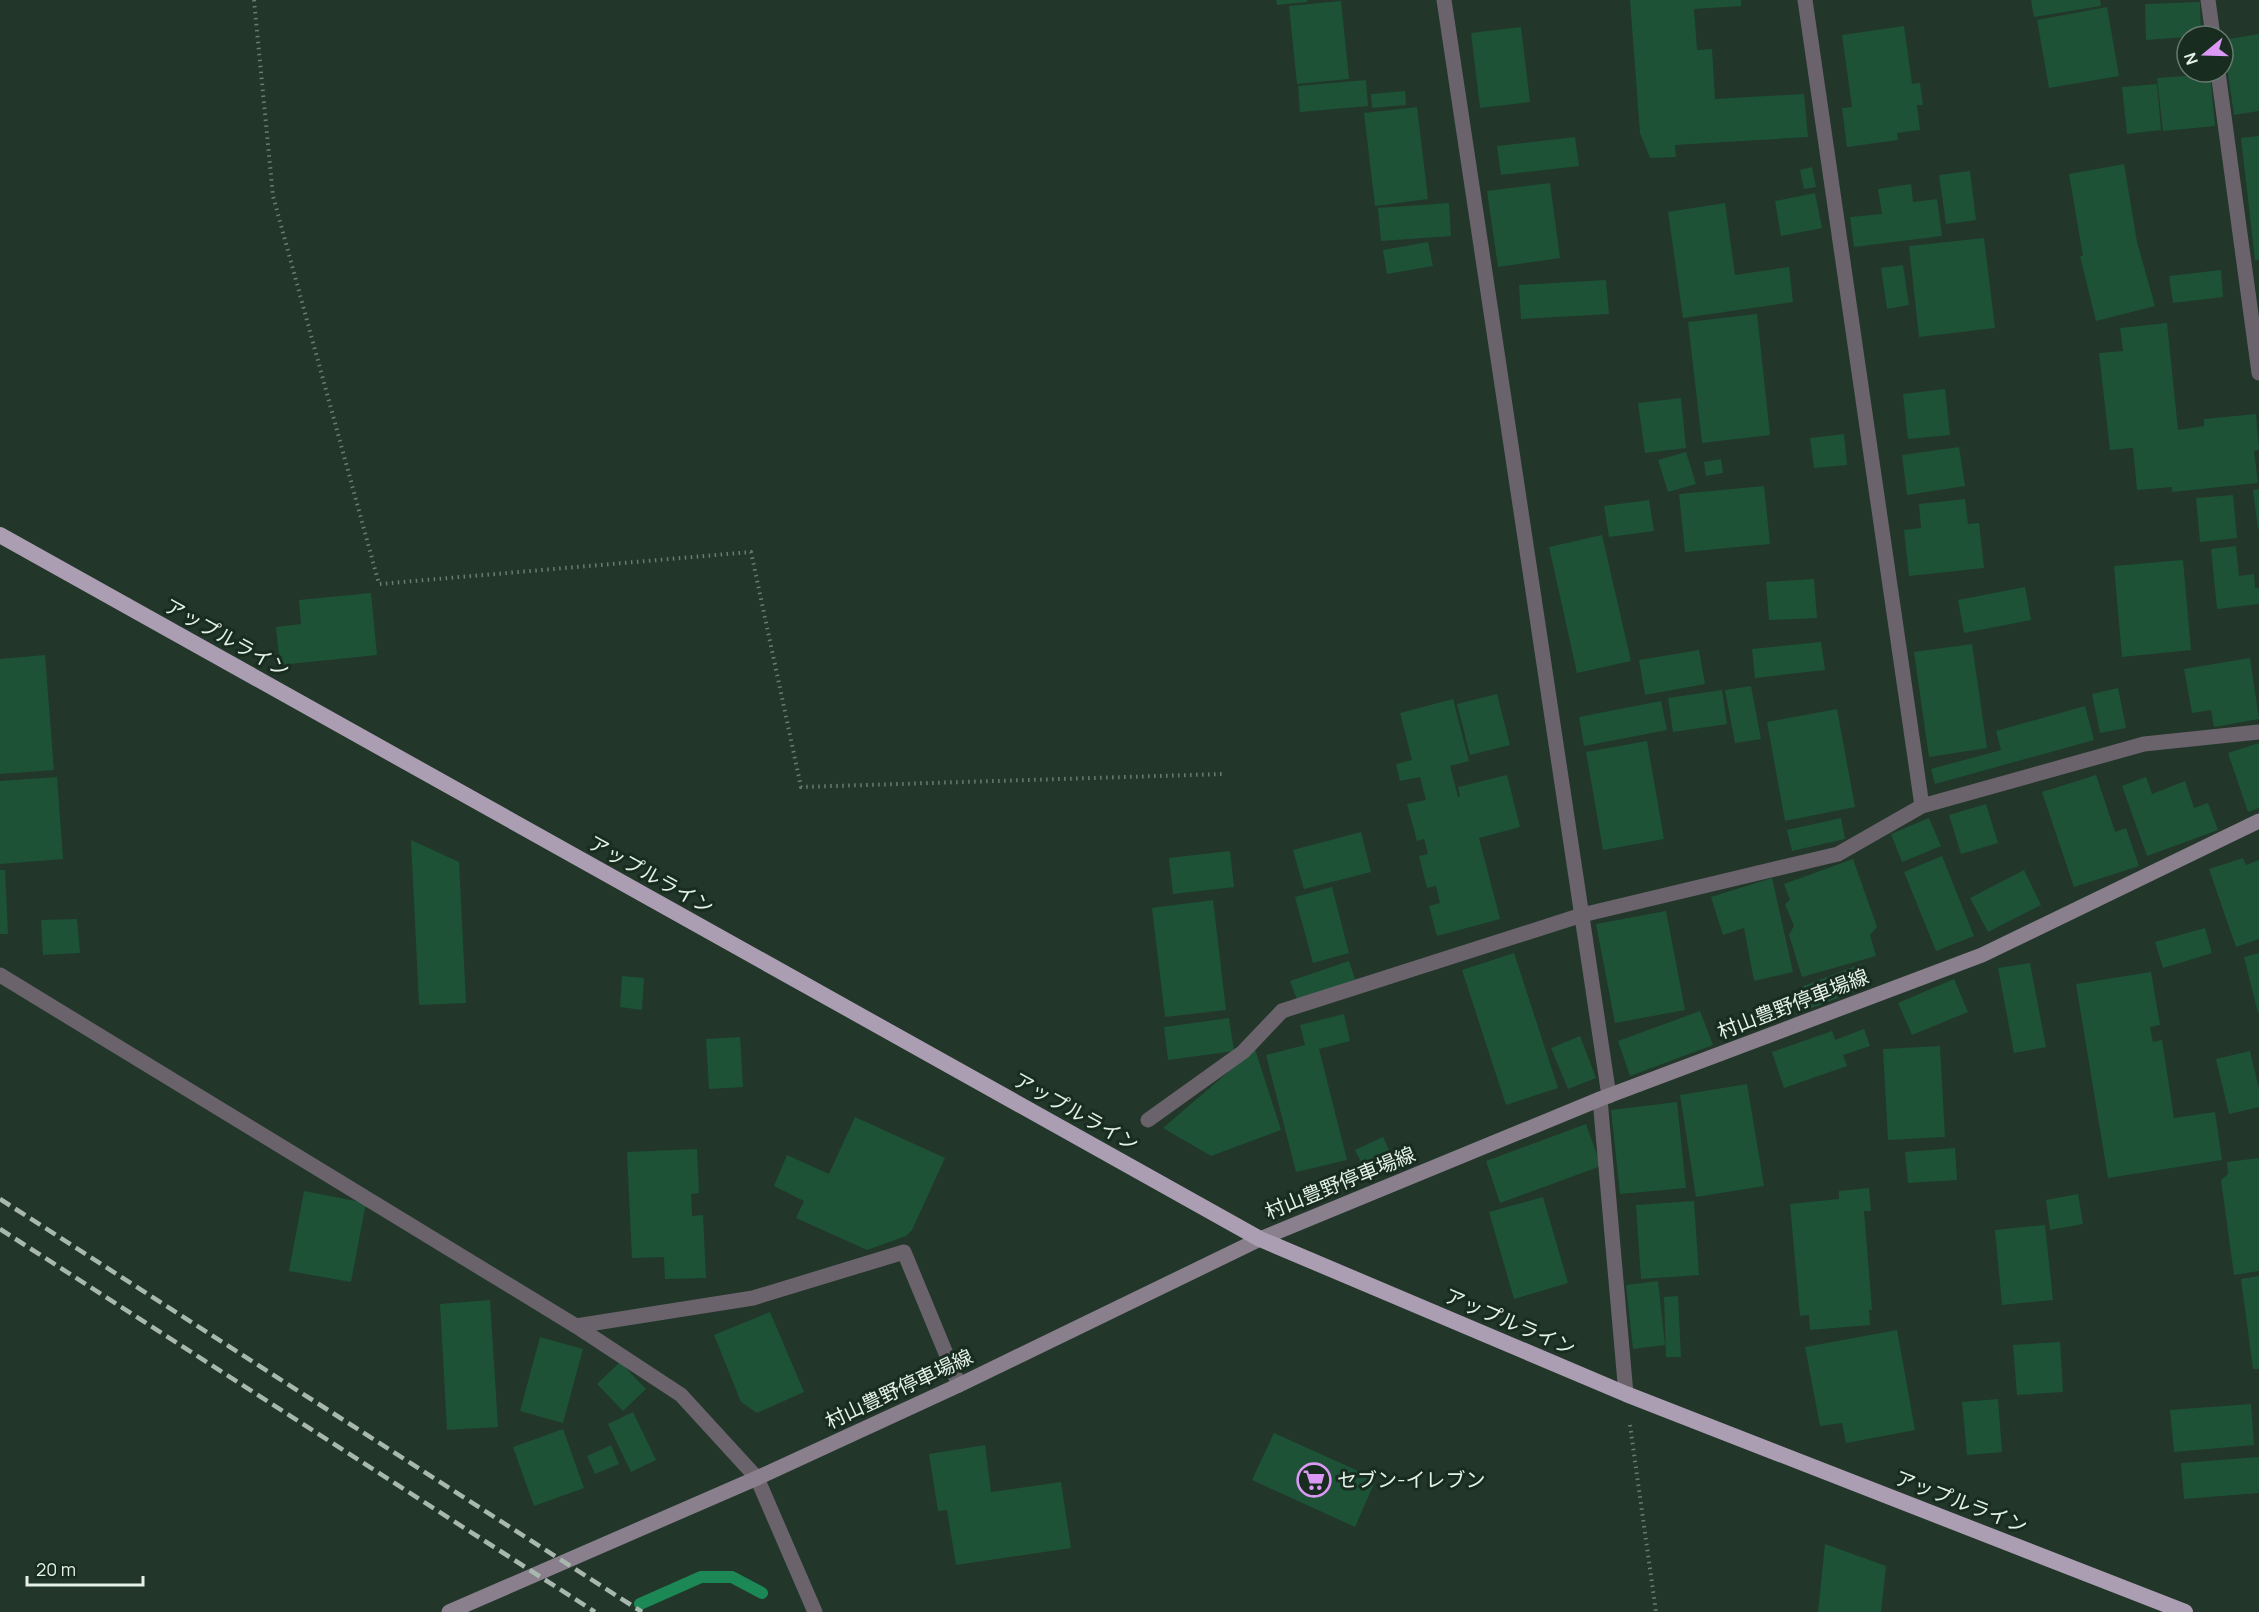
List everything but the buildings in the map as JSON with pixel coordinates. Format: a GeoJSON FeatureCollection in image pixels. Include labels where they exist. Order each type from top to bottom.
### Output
{"type":"FeatureCollection","features":[{"type":"Feature","properties":{"kind":"highway","name":"アップルライン"},"geometry":{"type":"LineString","coordinates":[[0,535],[1260,1239],[1626,1394],[2185,1612]]}},
{"type":"Feature","properties":{"kind":"main road","name":"村山豊野停車場線"},"geometry":{"type":"LineString","coordinates":[[449,1612],[757,1479],[1260,1239],[1604,1097],[1982,956],[2259,821]]}},
{"type":"Feature","properties":{"kind":"street"},"geometry":{"type":"LineString","coordinates":[[1444,0],[1582,915],[1604,1097],[1626,1394]]}},
{"type":"Feature","properties":{"kind":"street"},"geometry":{"type":"LineString","coordinates":[[1805,0],[1922,806]]}},
{"type":"Feature","properties":{"kind":"street"},"geometry":{"type":"LineString","coordinates":[[2208,0],[2211,24]]}},
{"type":"Feature","properties":{"kind":"street"},"geometry":{"type":"LineString","coordinates":[[2220,84],[2259,373]]}},
{"type":"Feature","properties":{"kind":"street"},"geometry":{"type":"LineString","coordinates":[[1148,1120],[1243,1052],[1282,1011],[1582,915],[1838,854],[1922,806],[2144,744],[2259,732]]}},
{"type":"Feature","properties":{"kind":"street"},"geometry":{"type":"LineString","coordinates":[[0,975],[576,1326],[681,1395],[757,1479],[815,1612]]}},
{"type":"Feature","properties":{"kind":"street"},"geometry":{"type":"LineString","coordinates":[[576,1326],[753,1298],[904,1252],[958,1385]]}},
{"type":"Feature","properties":{"kind":"path"},"geometry":{"type":"LineString","coordinates":[[254,0],[273,196],[379,584],[751,552],[801,787],[1223,774]]}},
{"type":"Feature","properties":{"kind":"path"},"geometry":{"type":"LineString","coordinates":[[1626,1394],[1656,1612]]}},
{"type":"Feature","properties":{"kind":"waterway"},"geometry":{"type":"LineString","coordinates":[[640,1604],[701,1577],[732,1577],[762,1593]]}},
{"type":"Feature","properties":{"kind":"railway"},"geometry":{"type":"LineString","coordinates":[[0,1199],[642,1612]]}},
{"type":"Feature","properties":{"kind":"railway"},"geometry":{"type":"LineString","coordinates":[[0,1229],[595,1612]]}},
{"type":"Feature","properties":{"kind":"place","name":"セブン-イレブン"},"geometry":{"type":"Point","coordinates":[1314,1480]}}]}
